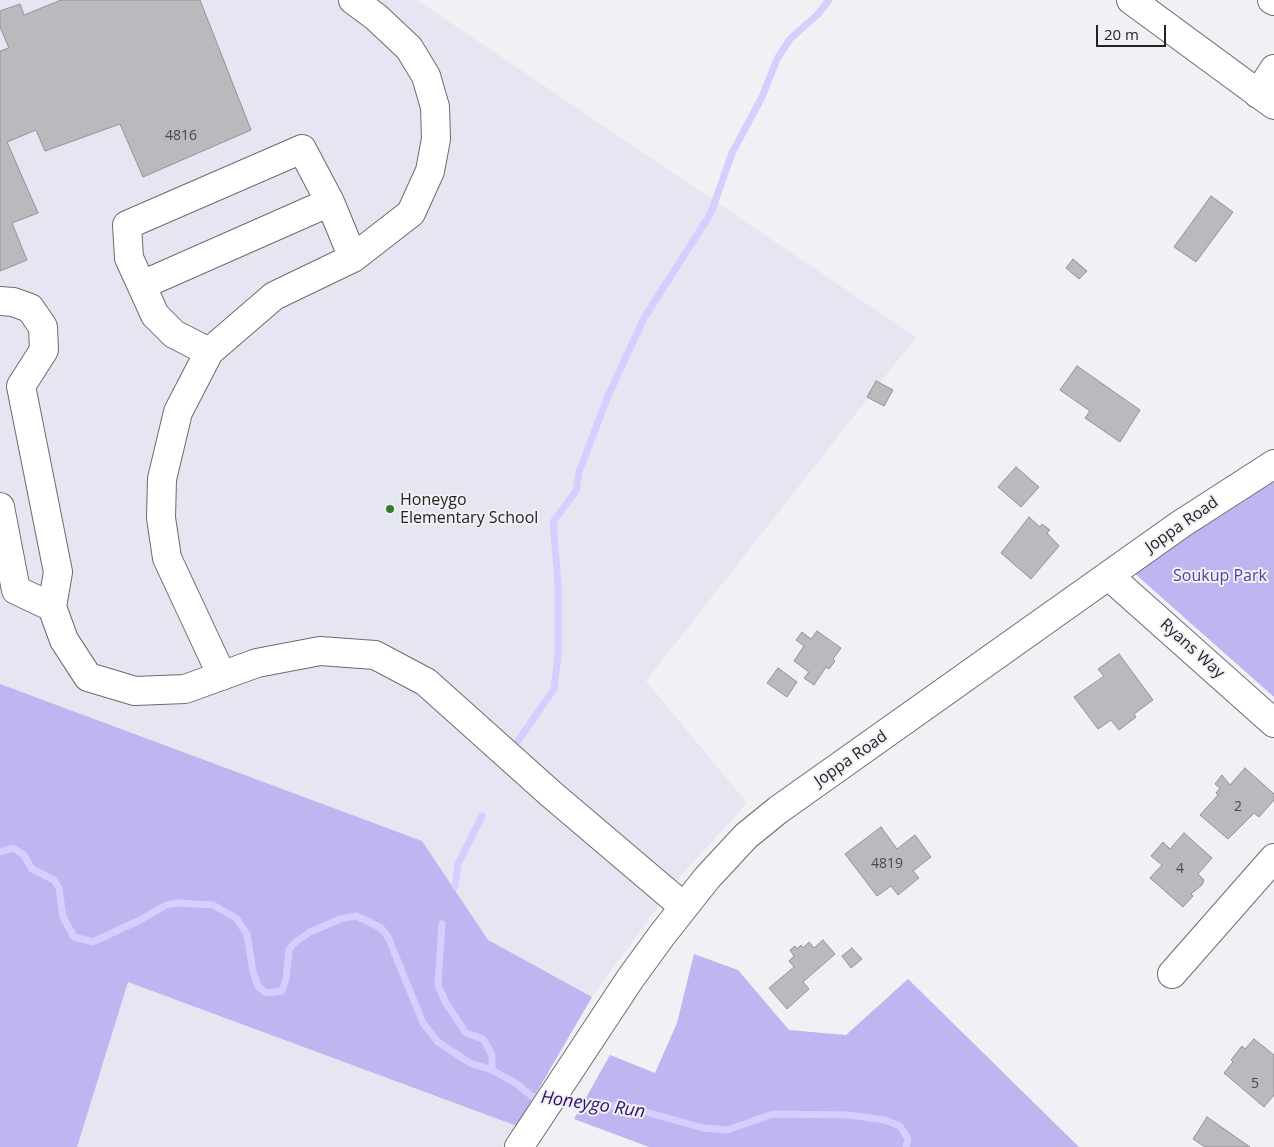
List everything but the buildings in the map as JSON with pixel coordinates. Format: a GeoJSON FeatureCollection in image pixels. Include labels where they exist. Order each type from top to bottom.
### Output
{"type":"FeatureCollection","features":[{"type":"Feature","properties":{"kind":"street"},"geometry":{"type":"LineString","coordinates":[[222,676],[167,558],[161,518],[162,478],[178,412],[209,352],[274,296],[353,258],[412,213],[430,171],[436,139],[435,107],[426,76],[408,48],[376,17],[353,0]]}},
{"type":"Feature","properties":{"kind":"street"},"geometry":{"type":"LineString","coordinates":[[1132,0],[1266,100],[1274,69]]}},
{"type":"Feature","properties":{"kind":"street"},"geometry":{"type":"LineString","coordinates":[[209,352],[174,334],[155,315],[129,258],[127,226],[302,149],[330,202],[353,258]]}},
{"type":"Feature","properties":{"kind":"street"},"geometry":{"type":"LineString","coordinates":[[142,285],[330,202]]}},
{"type":"Feature","properties":{"kind":"street"},"geometry":{"type":"LineString","coordinates":[[0,301],[13,302],[30,308],[43,327],[44,350],[21,386],[58,572],[52,607],[64,640],[88,677],[135,691],[185,689],[257,663],[320,651],[375,655],[426,682],[551,794],[684,907]]}},
{"type":"Feature","properties":{"kind":"street","name":"Joppa Road"},"geometry":{"type":"LineString","coordinates":[[519,1147],[630,979],[707,878],[746,836],[778,810],[1181,524],[1274,464]]}},
{"type":"Feature","properties":{"kind":"street"},"geometry":{"type":"LineString","coordinates":[[0,507],[16,590],[52,607]]}},
{"type":"Feature","properties":{"kind":"street","name":"Ryans Way"},"geometry":{"type":"LineString","coordinates":[[1110,576],[1274,723]]}},
{"type":"Feature","properties":{"kind":"street"},"geometry":{"type":"LineString","coordinates":[[1172,974],[1274,858]]}},
{"type":"Feature","properties":{"kind":"shaded area","name":"Honeygo Elementary School"},"geometry":{"type":"Polygon","coordinates":[[[0,0],[417,0],[916,337],[646,681],[747,803],[678,879],[592,997],[503,1147],[0,1147],[0,0]]]}},
{"type":"Feature","properties":{"kind":"green space","name":"Soukup Park"},"geometry":{"type":"Polygon","coordinates":[[[1274,477],[1274,697],[1133,572],[1274,477]]]}},
{"type":"Feature","properties":{"kind":"green space"},"geometry":{"type":"Polygon","coordinates":[[[0,684],[422,841],[488,940],[592,997],[517,1126],[128,982],[77,1147],[0,1147],[0,684]]]}},
{"type":"Feature","properties":{"kind":"green space"},"geometry":{"type":"Polygon","coordinates":[[[694,954],[738,970],[789,1030],[846,1035],[908,979],[1079,1147],[649,1147],[574,1119],[610,1055],[655,1073],[677,1023],[694,954]]]}},
{"type":"Feature","properties":{"kind":"waterway"},"geometry":{"type":"LineString","coordinates":[[518,741],[554,689],[558,655],[558,583],[553,522],[576,491],[579,472],[608,396],[644,318],[711,213],[732,153],[762,97],[777,59],[790,39],[817,15],[829,0]]}},
{"type":"Feature","properties":{"kind":"waterway"},"geometry":{"type":"LineString","coordinates":[[455,886],[458,864],[482,816]]}},
{"type":"Feature","properties":{"kind":"waterway","name":"Honeygo Run"},"geometry":{"type":"LineString","coordinates":[[0,852],[13,848],[24,855],[32,869],[54,880],[59,888],[63,917],[74,937],[93,942],[140,920],[166,905],[177,903],[213,905],[236,918],[247,934],[253,972],[258,986],[266,993],[282,991],[286,979],[289,950],[293,944],[310,932],[340,919],[356,916],[363,919],[381,928],[388,937],[423,1023],[438,1042],[470,1063],[492,1070],[517,1084],[534,1098],[543,1099]]}},
{"type":"Feature","properties":{"kind":"waterway"},"geometry":{"type":"LineString","coordinates":[[442,924],[438,985],[446,1003],[466,1033],[483,1039],[492,1056],[492,1070]]}},
{"type":"Feature","properties":{"kind":"waterway","name":"Honeygo Run"},"geometry":{"type":"LineString","coordinates":[[556,1101],[628,1107],[703,1128],[727,1130],[773,1114],[849,1115],[885,1120],[900,1126],[908,1139],[906,1147]]}},
{"type":"Feature","properties":{"kind":"place","name":"Honeygo Elementary School"},"geometry":{"type":"Point","coordinates":[390,509]}}]}
